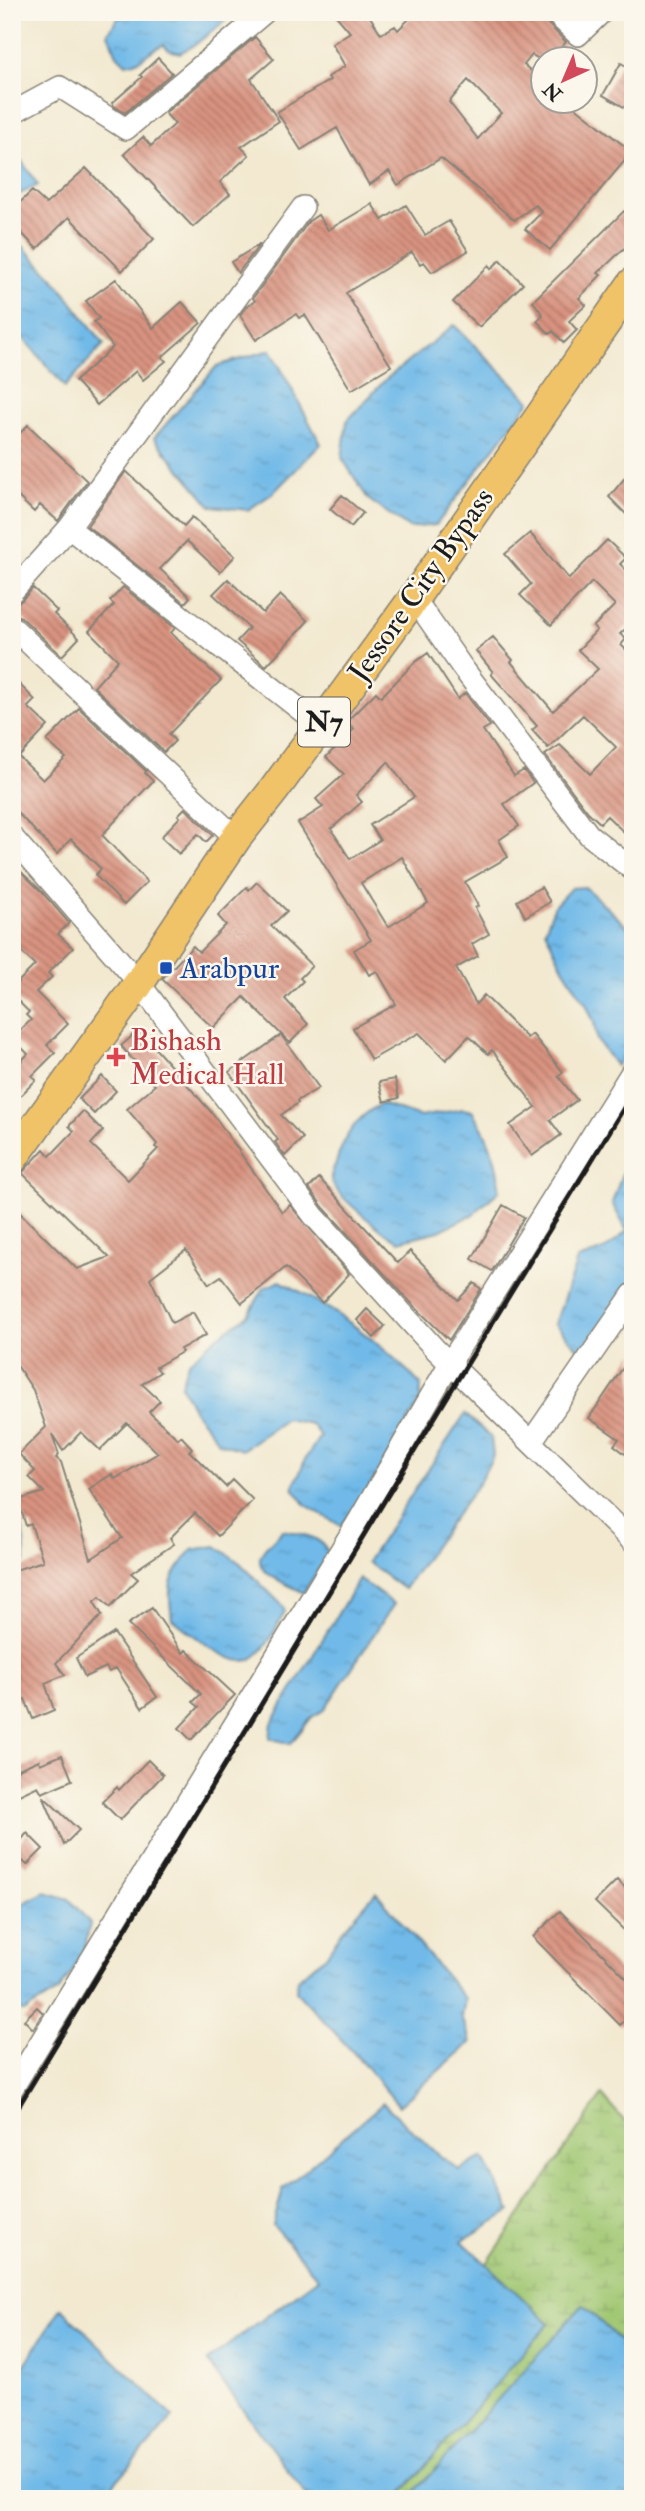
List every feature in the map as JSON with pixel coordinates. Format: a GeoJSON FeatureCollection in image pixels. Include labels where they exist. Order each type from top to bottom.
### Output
{"type":"FeatureCollection","features":[{"type":"Feature","properties":{"kind":"highway","name":"Jessore City Bypass"},"geometry":{"type":"LineString","coordinates":[[12,1159],[138,983],[236,838],[414,598],[633,283]]}},
{"type":"Feature","properties":{"kind":"street"},"geometry":{"type":"LineString","coordinates":[[12,113],[60,87],[126,129],[265,12]]}},
{"type":"Feature","properties":{"kind":"street"},"geometry":{"type":"LineString","coordinates":[[554,12],[578,34],[602,12]]}},
{"type":"Feature","properties":{"kind":"street"},"geometry":{"type":"LineString","coordinates":[[12,592],[69,528],[303,207]]}},
{"type":"Feature","properties":{"kind":"street"},"geometry":{"type":"LineString","coordinates":[[69,528],[321,726]]}},
{"type":"Feature","properties":{"kind":"street"},"geometry":{"type":"LineString","coordinates":[[414,598],[462,667],[589,835],[633,870]]}},
{"type":"Feature","properties":{"kind":"street"},"geometry":{"type":"LineString","coordinates":[[12,627],[236,838]]}},
{"type":"Feature","properties":{"kind":"street"},"geometry":{"type":"LineString","coordinates":[[12,837],[138,983],[314,1216],[450,1363],[633,1542]]}},
{"type":"Feature","properties":{"kind":"street"},"geometry":{"type":"LineString","coordinates":[[12,2089],[358,1522],[450,1363],[633,1070]]}},
{"type":"Feature","properties":{"kind":"street"},"geometry":{"type":"LineString","coordinates":[[531,1442],[633,1294]]}},
{"type":"Feature","properties":{"kind":"green space"},"geometry":{"type":"Polygon","coordinates":[[[602,2095],[633,2131],[633,2499],[326,2499],[602,2095]]]}},
{"type":"Feature","properties":{"kind":"water"},"geometry":{"type":"Polygon","coordinates":[[[124,12],[236,12],[196,44],[180,53],[169,50],[164,45],[126,64],[117,55],[108,34],[124,12]]]}},
{"type":"Feature","properties":{"kind":"water"},"geometry":{"type":"Polygon","coordinates":[[[12,147],[38,185],[12,198],[12,147]]]}},
{"type":"Feature","properties":{"kind":"water"},"geometry":{"type":"Polygon","coordinates":[[[12,235],[55,280],[104,344],[65,387],[12,325],[12,235]]]}},
{"type":"Feature","properties":{"kind":"water"},"geometry":{"type":"Polygon","coordinates":[[[454,325],[530,401],[436,525],[409,528],[368,499],[342,458],[347,421],[385,380],[454,325]]]}},
{"type":"Feature","properties":{"kind":"water"},"geometry":{"type":"Polygon","coordinates":[[[271,350],[321,444],[273,493],[248,510],[211,506],[154,438],[217,366],[271,350]]]}},
{"type":"Feature","properties":{"kind":"water"},"geometry":{"type":"Polygon","coordinates":[[[585,887],[633,932],[633,1042],[616,1066],[597,1040],[594,1022],[586,1004],[563,968],[545,930],[555,905],[571,888],[585,887]]]}},
{"type":"Feature","properties":{"kind":"water"},"geometry":{"type":"Polygon","coordinates":[[[381,1104],[420,1117],[463,1109],[472,1111],[492,1149],[499,1191],[472,1215],[439,1231],[399,1241],[383,1230],[349,1203],[331,1179],[343,1144],[352,1128],[381,1104]]]}},
{"type":"Feature","properties":{"kind":"water"},"geometry":{"type":"Polygon","coordinates":[[[633,1144],[633,1297],[584,1355],[555,1324],[577,1260],[606,1249],[627,1231],[612,1203],[633,1144]]]}},
{"type":"Feature","properties":{"kind":"water"},"geometry":{"type":"Polygon","coordinates":[[[280,1281],[355,1327],[421,1385],[420,1401],[363,1498],[341,1526],[306,1505],[293,1488],[306,1458],[320,1436],[311,1424],[286,1419],[242,1450],[220,1443],[194,1411],[181,1385],[188,1362],[248,1315],[264,1288],[280,1281]]]}},
{"type":"Feature","properties":{"kind":"water"},"geometry":{"type":"Polygon","coordinates":[[[465,1414],[491,1437],[493,1456],[480,1481],[404,1589],[367,1562],[465,1414]]]}},
{"type":"Feature","properties":{"kind":"water"},"geometry":{"type":"Polygon","coordinates":[[[12,1491],[24,1536],[25,1562],[12,1565],[12,1491]]]}},
{"type":"Feature","properties":{"kind":"water"},"geometry":{"type":"Polygon","coordinates":[[[283,1530],[317,1540],[329,1555],[303,1593],[274,1578],[262,1568],[260,1562],[265,1549],[283,1530]]]}},
{"type":"Feature","properties":{"kind":"water"},"geometry":{"type":"Polygon","coordinates":[[[216,1546],[240,1563],[285,1611],[267,1644],[251,1659],[243,1661],[222,1654],[172,1619],[170,1588],[174,1575],[192,1550],[216,1546]]]}},
{"type":"Feature","properties":{"kind":"water"},"geometry":{"type":"Polygon","coordinates":[[[359,1579],[394,1604],[324,1710],[312,1717],[290,1744],[270,1738],[272,1723],[359,1579]]]}},
{"type":"Feature","properties":{"kind":"water"},"geometry":{"type":"Polygon","coordinates":[[[45,1892],[69,1899],[90,1923],[84,1953],[59,1991],[24,2012],[12,2005],[12,1909],[45,1892]]]}},
{"type":"Feature","properties":{"kind":"water"},"geometry":{"type":"Polygon","coordinates":[[[376,1892],[465,1999],[462,2017],[471,2042],[399,2106],[296,1991],[297,1979],[326,1956],[342,1931],[376,1892]]]}},
{"type":"Feature","properties":{"kind":"water"},"geometry":{"type":"Polygon","coordinates":[[[383,2103],[459,2170],[483,2157],[511,2211],[462,2241],[549,2323],[397,2499],[309,2499],[207,2361],[318,2278],[273,2225],[283,2189],[383,2103]]]}},
{"type":"Feature","properties":{"kind":"water"},"geometry":{"type":"Polygon","coordinates":[[[583,2305],[633,2353],[633,2499],[408,2499],[583,2305]]]}},
{"type":"Feature","properties":{"kind":"water"},"geometry":{"type":"Polygon","coordinates":[[[61,2308],[173,2417],[101,2499],[12,2499],[12,2385],[61,2308]]]}},
{"type":"Feature","properties":{"kind":"building"},"geometry":{"type":"Polygon","coordinates":[[[333,12],[367,12],[381,34],[395,26],[398,30],[416,12],[541,12],[545,21],[566,42],[562,46],[530,46],[530,58],[524,65],[530,70],[530,116],[587,116],[632,152],[550,250],[525,229],[542,212],[536,205],[514,220],[441,158],[398,185],[389,171],[369,185],[337,128],[301,150],[277,112],[330,80],[328,77],[345,66],[332,44],[350,32],[333,12]],[[468,80],[449,102],[478,139],[501,113],[468,80]]]}},
{"type":"Feature","properties":{"kind":"building"},"geometry":{"type":"Polygon","coordinates":[[[255,37],[274,59],[251,79],[279,121],[241,147],[249,155],[220,182],[230,194],[193,227],[124,154],[143,137],[151,146],[175,124],[165,113],[255,37]]]}},
{"type":"Feature","properties":{"kind":"building"},"geometry":{"type":"Polygon","coordinates":[[[158,58],[172,73],[125,113],[114,106],[112,103],[142,77],[140,75],[158,58]]]}},
{"type":"Feature","properties":{"kind":"building"},"geometry":{"type":"Polygon","coordinates":[[[621,63],[633,70],[633,112],[603,95],[621,63]]]}},
{"type":"Feature","properties":{"kind":"building"},"geometry":{"type":"Polygon","coordinates":[[[86,168],[154,239],[122,271],[69,217],[37,249],[12,223],[12,210],[32,191],[46,204],[86,168]]]}},
{"type":"Feature","properties":{"kind":"building"},"geometry":{"type":"Polygon","coordinates":[[[372,204],[382,220],[406,205],[425,235],[449,221],[468,251],[432,272],[424,262],[420,264],[412,252],[346,293],[391,366],[351,390],[305,315],[299,318],[296,314],[256,340],[240,315],[255,301],[253,298],[309,221],[318,215],[328,230],[372,204]]]}},
{"type":"Feature","properties":{"kind":"building"},"geometry":{"type":"Polygon","coordinates":[[[624,211],[633,219],[633,240],[598,273],[601,275],[579,298],[586,305],[569,321],[577,330],[564,343],[553,331],[550,334],[537,321],[543,315],[533,301],[624,211]]]}},
{"type":"Feature","properties":{"kind":"building"},"geometry":{"type":"Polygon","coordinates":[[[260,244],[238,273],[231,262],[260,244]]]}},
{"type":"Feature","properties":{"kind":"building"},"geometry":{"type":"Polygon","coordinates":[[[500,260],[523,284],[479,327],[453,302],[489,265],[491,269],[500,260]]]}},
{"type":"Feature","properties":{"kind":"building"},"geometry":{"type":"Polygon","coordinates":[[[116,279],[153,328],[182,302],[201,323],[162,357],[166,361],[143,380],[136,371],[97,405],[75,381],[113,347],[94,322],[99,318],[86,301],[116,279]]]}},
{"type":"Feature","properties":{"kind":"building"},"geometry":{"type":"Polygon","coordinates":[[[28,425],[87,481],[58,521],[40,505],[34,512],[12,491],[12,441],[28,425]]]}},
{"type":"Feature","properties":{"kind":"building"},"geometry":{"type":"Polygon","coordinates":[[[633,468],[633,521],[609,497],[633,468]]]}},
{"type":"Feature","properties":{"kind":"building"},"geometry":{"type":"Polygon","coordinates":[[[126,471],[184,526],[192,517],[235,556],[220,572],[187,541],[160,569],[190,597],[185,603],[87,526],[126,471]]]}},
{"type":"Feature","properties":{"kind":"building"},"geometry":{"type":"Polygon","coordinates":[[[342,495],[363,513],[351,527],[330,509],[342,495]]]}},
{"type":"Feature","properties":{"kind":"building"},"geometry":{"type":"Polygon","coordinates":[[[530,533],[569,579],[607,540],[626,558],[620,564],[633,576],[633,622],[620,634],[626,639],[621,645],[633,656],[633,841],[607,816],[600,823],[588,812],[545,755],[560,745],[590,774],[616,747],[583,715],[548,748],[532,730],[537,726],[491,674],[493,672],[476,651],[493,637],[553,711],[598,669],[578,650],[597,630],[593,627],[615,605],[592,582],[551,625],[520,595],[531,584],[505,554],[530,533]]]}},
{"type":"Feature","properties":{"kind":"building"},"geometry":{"type":"Polygon","coordinates":[[[228,579],[263,613],[280,595],[308,621],[266,666],[237,641],[249,628],[213,594],[228,579]]]}},
{"type":"Feature","properties":{"kind":"building"},"geometry":{"type":"Polygon","coordinates":[[[123,587],[175,628],[171,633],[221,680],[169,734],[175,741],[164,752],[94,687],[118,660],[89,631],[114,605],[110,601],[123,587]]]}},
{"type":"Feature","properties":{"kind":"building"},"geometry":{"type":"Polygon","coordinates":[[[33,588],[57,611],[54,614],[79,638],[62,656],[21,617],[12,614],[12,605],[21,601],[33,588]]]}},
{"type":"Feature","properties":{"kind":"building"},"geometry":{"type":"Polygon","coordinates":[[[428,653],[458,699],[465,693],[490,726],[483,730],[514,776],[524,770],[533,783],[504,804],[519,826],[499,840],[508,857],[465,882],[489,934],[472,944],[478,956],[456,968],[476,1004],[484,995],[527,1038],[532,1034],[563,1072],[558,1076],[577,1100],[550,1120],[561,1135],[532,1156],[510,1125],[536,1107],[492,1050],[488,1054],[469,1036],[446,1060],[419,1033],[371,1060],[353,1028],[396,1004],[377,971],[369,975],[354,950],[371,940],[298,823],[323,807],[316,799],[344,774],[326,757],[354,729],[346,722],[376,692],[381,697],[414,663],[428,653]],[[388,762],[356,795],[362,802],[331,829],[350,859],[380,840],[370,825],[414,797],[388,762]],[[402,857],[361,883],[388,927],[428,903],[402,857]]]}},
{"type":"Feature","properties":{"kind":"building"},"geometry":{"type":"Polygon","coordinates":[[[12,677],[35,700],[28,707],[48,726],[19,757],[43,780],[66,758],[47,741],[79,708],[146,771],[153,781],[102,835],[147,882],[124,905],[95,875],[101,869],[71,839],[57,854],[12,807],[12,677]]]}},
{"type":"Feature","properties":{"kind":"building"},"geometry":{"type":"Polygon","coordinates":[[[185,808],[213,835],[206,842],[198,834],[179,854],[161,837],[185,808]]]}},
{"type":"Feature","properties":{"kind":"building"},"geometry":{"type":"Polygon","coordinates":[[[12,863],[69,923],[58,934],[73,948],[48,973],[52,977],[36,992],[68,1024],[47,1045],[55,1053],[32,1076],[36,1080],[12,1104],[12,1070],[28,1054],[12,1038],[31,1020],[26,1015],[29,1012],[12,995],[12,988],[35,965],[12,943],[12,863]]]}},
{"type":"Feature","properties":{"kind":"building"},"geometry":{"type":"Polygon","coordinates":[[[257,882],[287,911],[271,926],[312,966],[300,978],[303,981],[285,999],[308,1024],[290,1043],[244,997],[213,1028],[162,979],[193,946],[199,952],[226,925],[218,916],[247,887],[249,890],[257,882]]]}},
{"type":"Feature","properties":{"kind":"building"},"geometry":{"type":"Polygon","coordinates":[[[541,887],[550,902],[525,917],[517,901],[541,887]]]}},
{"type":"Feature","properties":{"kind":"building"},"geometry":{"type":"Polygon","coordinates":[[[139,1030],[213,1114],[282,1212],[290,1205],[349,1274],[322,1303],[286,1267],[242,1303],[221,1276],[209,1284],[186,1250],[150,1278],[172,1323],[193,1312],[206,1335],[180,1349],[182,1352],[156,1367],[160,1372],[142,1384],[160,1401],[149,1412],[178,1439],[181,1436],[192,1448],[189,1451],[226,1487],[233,1480],[253,1500],[218,1536],[195,1513],[170,1538],[174,1544],[131,1573],[138,1579],[110,1607],[100,1597],[94,1602],[102,1615],[56,1663],[65,1675],[45,1683],[54,1710],[33,1719],[25,1699],[19,1702],[12,1688],[12,1571],[43,1561],[31,1524],[26,1526],[18,1500],[44,1492],[29,1477],[35,1471],[19,1454],[46,1427],[33,1390],[12,1358],[12,1205],[77,1269],[109,1257],[22,1173],[44,1149],[50,1156],[74,1131],[69,1126],[83,1111],[103,1131],[91,1144],[128,1180],[158,1149],[155,1147],[157,1144],[127,1109],[155,1085],[121,1046],[139,1030]],[[127,1423],[100,1450],[81,1432],[63,1451],[52,1434],[59,1455],[56,1458],[61,1462],[91,1559],[122,1538],[89,1489],[112,1474],[115,1479],[158,1453],[127,1423]]]}},
{"type":"Feature","properties":{"kind":"building"},"geometry":{"type":"Polygon","coordinates":[[[281,1035],[319,1088],[297,1101],[298,1103],[281,1115],[303,1138],[285,1156],[275,1142],[278,1140],[229,1072],[281,1035]]]}},
{"type":"Feature","properties":{"kind":"building"},"geometry":{"type":"Polygon","coordinates":[[[102,1076],[116,1091],[94,1114],[79,1099],[102,1076]]]}},
{"type":"Feature","properties":{"kind":"building"},"geometry":{"type":"Polygon","coordinates":[[[395,1079],[399,1098],[384,1102],[379,1082],[395,1079]]]}},
{"type":"Feature","properties":{"kind":"building"},"geometry":{"type":"Polygon","coordinates":[[[319,1178],[398,1263],[410,1251],[458,1300],[474,1283],[481,1289],[449,1340],[324,1208],[309,1188],[319,1178]]]}},
{"type":"Feature","properties":{"kind":"building"},"geometry":{"type":"Polygon","coordinates":[[[503,1205],[524,1217],[492,1271],[472,1259],[503,1205]]]}},
{"type":"Feature","properties":{"kind":"building"},"geometry":{"type":"Polygon","coordinates":[[[367,1309],[385,1326],[374,1338],[357,1320],[367,1309]]]}},
{"type":"Feature","properties":{"kind":"building"},"geometry":{"type":"Polygon","coordinates":[[[633,1353],[633,1460],[614,1445],[619,1439],[589,1418],[633,1353]]]}},
{"type":"Feature","properties":{"kind":"building"},"geometry":{"type":"Polygon","coordinates":[[[152,1608],[183,1653],[186,1650],[235,1695],[191,1740],[179,1728],[199,1707],[193,1702],[201,1694],[128,1624],[152,1608]]]}},
{"type":"Feature","properties":{"kind":"building"},"geometry":{"type":"Polygon","coordinates":[[[114,1633],[157,1697],[142,1708],[116,1668],[109,1672],[106,1667],[85,1677],[76,1658],[114,1633]]]}},
{"type":"Feature","properties":{"kind":"building"},"geometry":{"type":"Polygon","coordinates":[[[62,1755],[72,1780],[42,1793],[38,1786],[17,1796],[12,1785],[12,1772],[39,1760],[40,1764],[62,1755]]]}},
{"type":"Feature","properties":{"kind":"building"},"geometry":{"type":"Polygon","coordinates":[[[148,1760],[163,1775],[120,1820],[102,1802],[117,1787],[119,1790],[148,1760]]]}},
{"type":"Feature","properties":{"kind":"building"},"geometry":{"type":"Polygon","coordinates":[[[43,1796],[79,1830],[64,1845],[43,1796]]]}},
{"type":"Feature","properties":{"kind":"building"},"geometry":{"type":"Polygon","coordinates":[[[27,1833],[43,1849],[27,1865],[12,1851],[27,1833]]]}},
{"type":"Feature","properties":{"kind":"building"},"geometry":{"type":"Polygon","coordinates":[[[617,1880],[633,1895],[633,1939],[595,1902],[617,1880]]]}},
{"type":"Feature","properties":{"kind":"building"},"geometry":{"type":"Polygon","coordinates":[[[560,1911],[633,1985],[633,2013],[620,2025],[533,1937],[560,1911]]]}},
{"type":"Feature","properties":{"kind":"building"},"geometry":{"type":"Polygon","coordinates":[[[37,2007],[43,2013],[33,2029],[24,2020],[37,2007]]]}},
{"type":"Feature","properties":{"kind":"railway"},"geometry":{"type":"LineString","coordinates":[[12,2117],[633,1093]]}},
{"type":"Feature","properties":{"kind":"place","name":"Arabpur"},"geometry":{"type":"Point","coordinates":[166,968]}},
{"type":"Feature","properties":{"kind":"place","name":"Bishash Medical Hall"},"geometry":{"type":"Point","coordinates":[116,1057]}}]}
